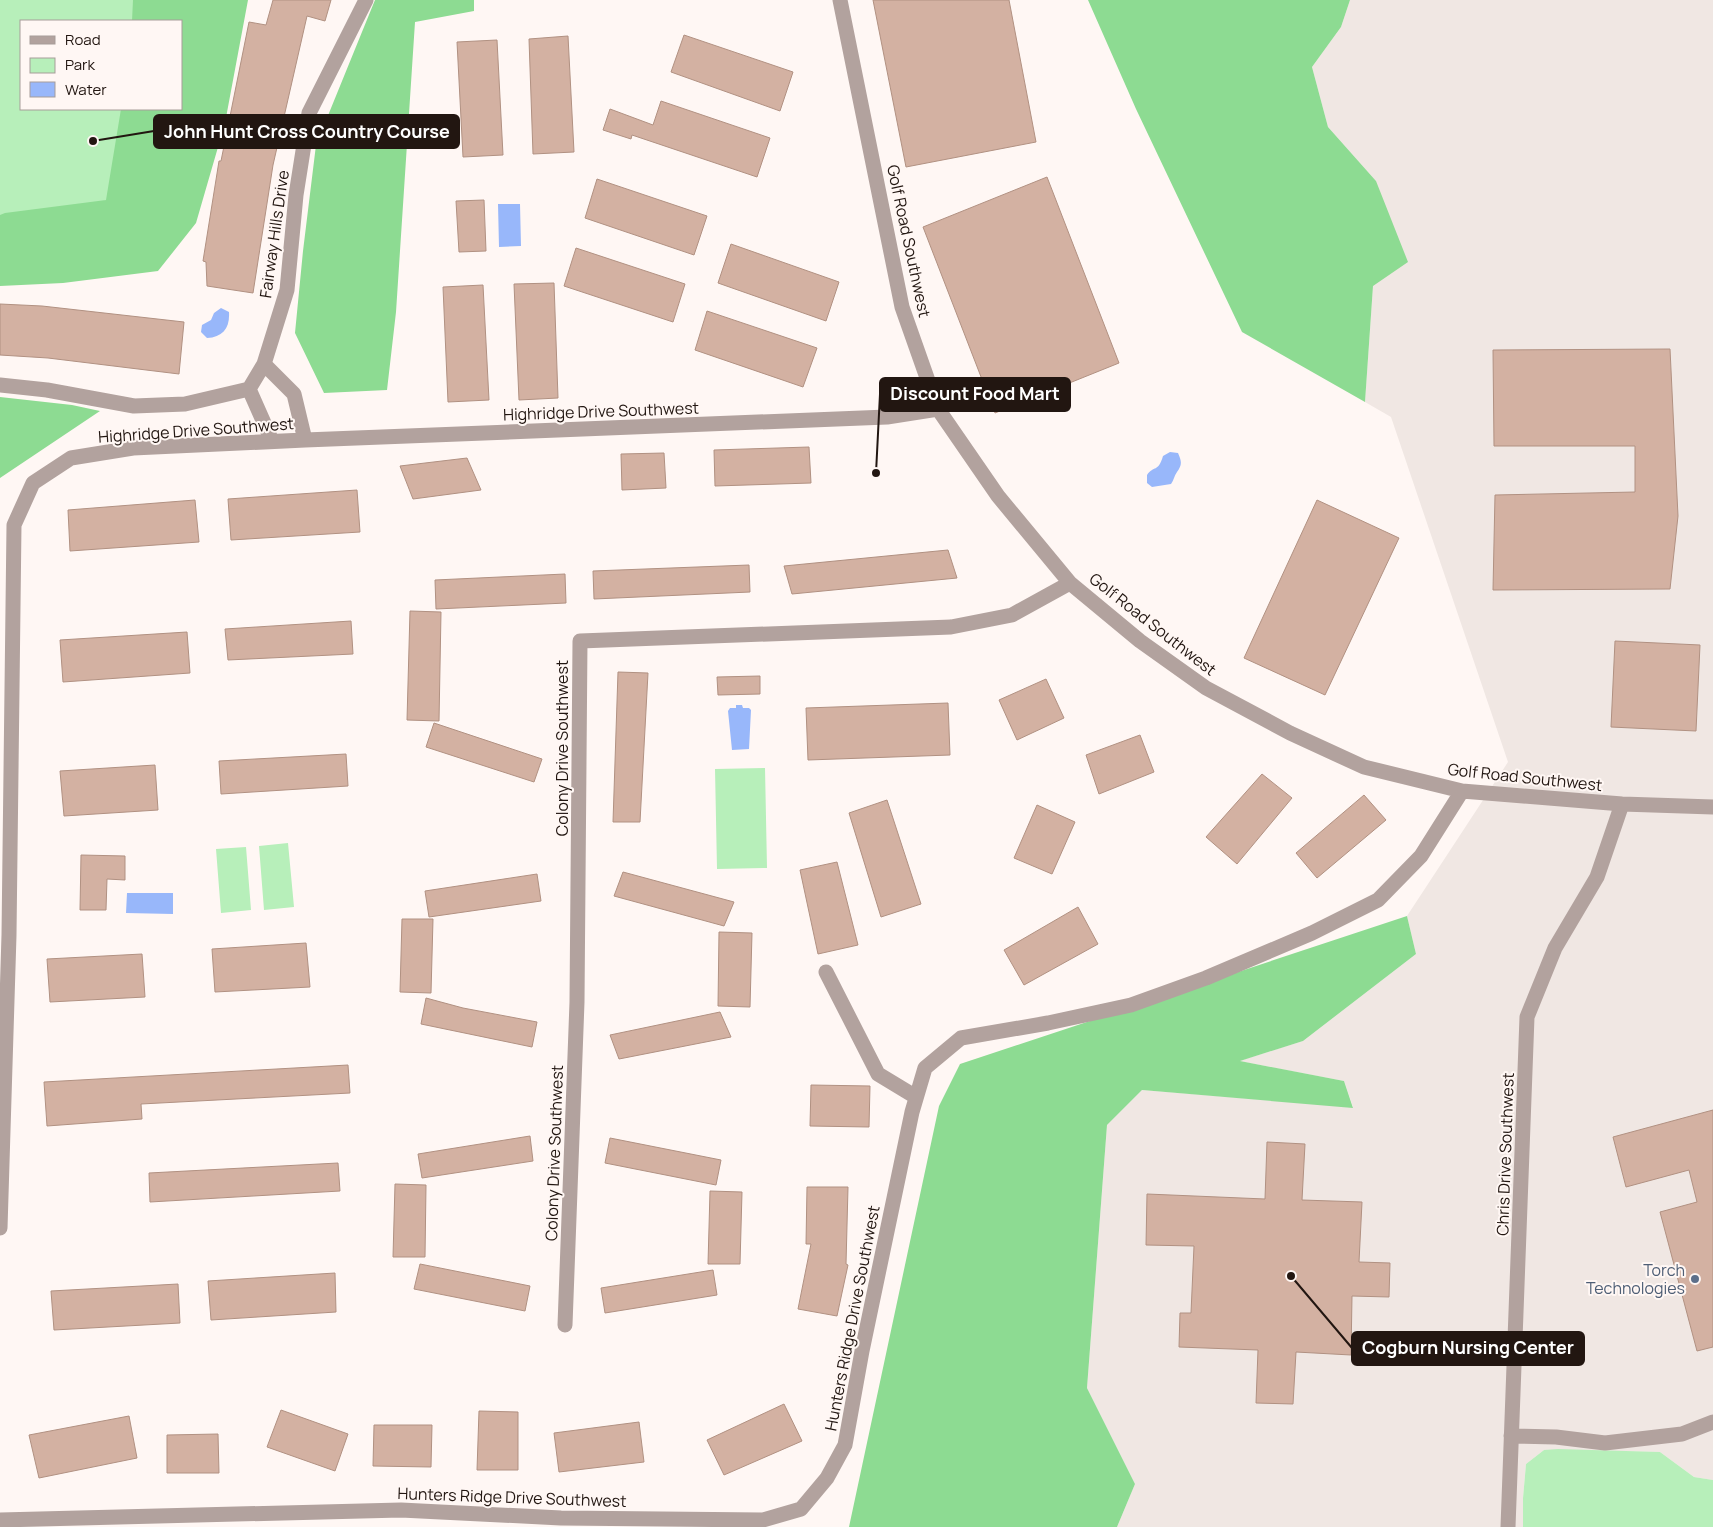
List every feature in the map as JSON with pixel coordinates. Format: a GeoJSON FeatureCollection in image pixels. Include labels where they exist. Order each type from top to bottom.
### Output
{"type":"FeatureCollection","features":[{"type":"Feature","properties":{"kind":"street","name":"Fairway Hills Drive"},"geometry":{"type":"LineString","coordinates":[[249,390],[264,364],[287,290],[296,195],[309,113],[366,0]]}},
{"type":"Feature","properties":{"kind":"street","name":"Golf Road Southwest"},"geometry":{"type":"LineString","coordinates":[[840,0],[902,308],[938,409],[998,496],[1070,583],[1140,641],[1206,688],[1290,734],[1364,766],[1462,791],[1622,804],[1713,806]]}},
{"type":"Feature","properties":{"kind":"street"},"geometry":{"type":"LineString","coordinates":[[264,364],[294,394],[305,440]]}},
{"type":"Feature","properties":{"kind":"street"},"geometry":{"type":"LineString","coordinates":[[0,385],[47,390],[134,406],[186,404],[249,390],[272,441]]}},
{"type":"Feature","properties":{"kind":"street","name":"Highridge Drive Southwest"},"geometry":{"type":"LineString","coordinates":[[0,1228],[9,935],[14,525],[33,483],[71,458],[133,448],[887,417],[938,409]]}},
{"type":"Feature","properties":{"kind":"street","name":"Colony Drive Southwest"},"geometry":{"type":"LineString","coordinates":[[565,1325],[577,1002],[580,641],[951,627],[1012,615],[1070,583]]}},
{"type":"Feature","properties":{"kind":"street","name":"Hunters Ridge Drive Southwest"},"geometry":{"type":"LineString","coordinates":[[0,1520],[401,1510],[561,1522],[762,1520],[801,1509],[827,1478],[845,1445],[862,1351],[912,1112],[925,1068],[961,1038],[1048,1023],[1131,1005],[1206,978],[1312,933],[1378,900],[1421,856],[1462,791]]}},
{"type":"Feature","properties":{"kind":"street","name":"Chris Drive Southwest"},"geometry":{"type":"LineString","coordinates":[[1508,1527],[1528,1017],[1555,948],[1597,876],[1622,804]]}},
{"type":"Feature","properties":{"kind":"street"},"geometry":{"type":"LineString","coordinates":[[826,972],[878,1074],[916,1097]]}},
{"type":"Feature","properties":{"kind":"street"},"geometry":{"type":"LineString","coordinates":[[1511,1436],[1556,1437],[1605,1444],[1682,1434],[1713,1422]]}},
{"type":"Feature","properties":{"kind":"shaded area"},"geometry":{"type":"Polygon","coordinates":[[[1350,0],[1713,0],[1713,1480],[1694,1477],[1660,1452],[1544,1450],[1526,1464],[1523,1527],[1117,1527],[1135,1484],[1087,1388],[1107,1125],[1142,1090],[1353,1107],[1344,1081],[1239,1061],[1303,1041],[1416,954],[1407,916],[1508,762],[1391,417],[1365,402],[1373,286],[1376,181],[1328,127],[1312,67],[1341,27],[1350,0]]]}},
{"type":"Feature","properties":{"kind":"green space"},"geometry":{"type":"Polygon","coordinates":[[[0,0],[230,0],[177,173],[0,241],[0,0]]]}},
{"type":"Feature","properties":{"kind":"green space"},"geometry":{"type":"Polygon","coordinates":[[[133,0],[248,0],[225,123],[196,223],[158,271],[63,283],[0,286],[0,215],[106,200],[121,110],[182,110],[182,20],[132,20],[133,0]]]}},
{"type":"Feature","properties":{"kind":"green space"},"geometry":{"type":"Polygon","coordinates":[[[375,0],[474,0],[474,11],[415,22],[396,312],[387,390],[324,393],[295,333],[316,145],[375,0]]]}},
{"type":"Feature","properties":{"kind":"green space"},"geometry":{"type":"Polygon","coordinates":[[[1088,0],[1350,0],[1341,27],[1312,67],[1328,127],[1376,181],[1408,262],[1373,286],[1365,402],[1242,332],[1136,109],[1088,0]]]}},
{"type":"Feature","properties":{"kind":"green space"},"geometry":{"type":"Polygon","coordinates":[[[0,397],[72,405],[100,411],[0,478],[0,397]]]}},
{"type":"Feature","properties":{"kind":"green space"},"geometry":{"type":"Polygon","coordinates":[[[765,768],[767,868],[717,869],[715,769],[765,768]]]}},
{"type":"Feature","properties":{"kind":"green space"},"geometry":{"type":"Polygon","coordinates":[[[288,843],[294,907],[264,910],[259,846],[288,843]]]}},
{"type":"Feature","properties":{"kind":"green space"},"geometry":{"type":"Polygon","coordinates":[[[246,847],[251,910],[221,913],[216,849],[246,847]]]}},
{"type":"Feature","properties":{"kind":"green space"},"geometry":{"type":"Polygon","coordinates":[[[1407,916],[1416,954],[1303,1041],[1240,1061],[1344,1081],[1353,1108],[1142,1090],[1107,1125],[1087,1388],[1135,1484],[1117,1527],[849,1527],[939,1106],[960,1064],[1407,916]]]}},
{"type":"Feature","properties":{"kind":"green space"},"geometry":{"type":"Polygon","coordinates":[[[1544,1450],[1660,1452],[1694,1477],[1713,1480],[1713,1527],[1523,1527],[1526,1464],[1544,1450]]]}},
{"type":"Feature","properties":{"kind":"water"},"geometry":{"type":"Polygon","coordinates":[[[498,204],[520,204],[521,246],[499,247],[498,204]]]}},
{"type":"Feature","properties":{"kind":"water"},"geometry":{"type":"Polygon","coordinates":[[[221,308],[229,312],[227,327],[221,334],[207,338],[201,332],[202,325],[211,320],[214,313],[221,308]]]}},
{"type":"Feature","properties":{"kind":"water"},"geometry":{"type":"Polygon","coordinates":[[[1170,452],[1178,453],[1181,461],[1180,467],[1171,484],[1152,487],[1147,483],[1147,475],[1158,467],[1163,456],[1170,452]]]}},
{"type":"Feature","properties":{"kind":"water"},"geometry":{"type":"Polygon","coordinates":[[[736,705],[742,705],[743,708],[751,710],[749,749],[732,750],[728,711],[730,708],[736,708],[736,705]]]}},
{"type":"Feature","properties":{"kind":"water"},"geometry":{"type":"Polygon","coordinates":[[[127,893],[173,893],[173,914],[126,913],[127,893]]]}},
{"type":"Feature","properties":{"kind":"building"},"geometry":{"type":"Polygon","coordinates":[[[273,0],[331,0],[325,21],[307,16],[273,165],[253,293],[207,286],[206,262],[203,261],[219,161],[221,161],[249,22],[266,25],[273,0]]]}},
{"type":"Feature","properties":{"kind":"building"},"geometry":{"type":"Polygon","coordinates":[[[873,0],[1009,0],[1036,142],[906,167],[873,0]]]}},
{"type":"Feature","properties":{"kind":"building"},"geometry":{"type":"Polygon","coordinates":[[[684,35],[793,72],[780,111],[671,72],[684,35]]]}},
{"type":"Feature","properties":{"kind":"building"},"geometry":{"type":"Polygon","coordinates":[[[568,36],[574,152],[533,154],[529,39],[568,36]]]}},
{"type":"Feature","properties":{"kind":"building"},"geometry":{"type":"Polygon","coordinates":[[[497,40],[503,155],[463,157],[457,42],[497,40]]]}},
{"type":"Feature","properties":{"kind":"building"},"geometry":{"type":"Polygon","coordinates":[[[661,101],[770,138],[757,177],[632,135],[631,139],[603,130],[610,109],[653,125],[661,101]]]}},
{"type":"Feature","properties":{"kind":"building"},"geometry":{"type":"Polygon","coordinates":[[[1047,177],[1119,363],[995,413],[923,227],[1047,177]]]}},
{"type":"Feature","properties":{"kind":"building"},"geometry":{"type":"Polygon","coordinates":[[[597,179],[707,216],[694,255],[585,218],[597,179]]]}},
{"type":"Feature","properties":{"kind":"building"},"geometry":{"type":"Polygon","coordinates":[[[484,200],[486,251],[459,252],[456,201],[484,200]]]}},
{"type":"Feature","properties":{"kind":"building"},"geometry":{"type":"Polygon","coordinates":[[[731,244],[839,282],[826,321],[718,283],[731,244]]]}},
{"type":"Feature","properties":{"kind":"building"},"geometry":{"type":"Polygon","coordinates":[[[576,248],[685,284],[673,322],[564,286],[576,248]]]}},
{"type":"Feature","properties":{"kind":"building"},"geometry":{"type":"Polygon","coordinates":[[[554,283],[558,398],[519,400],[514,284],[554,283]]]}},
{"type":"Feature","properties":{"kind":"building"},"geometry":{"type":"Polygon","coordinates":[[[483,285],[489,400],[448,402],[443,287],[483,285]]]}},
{"type":"Feature","properties":{"kind":"building"},"geometry":{"type":"Polygon","coordinates":[[[0,304],[42,306],[184,322],[179,374],[48,358],[0,355],[0,304]]]}},
{"type":"Feature","properties":{"kind":"building"},"geometry":{"type":"Polygon","coordinates":[[[707,311],[817,348],[803,387],[695,350],[707,311]]]}},
{"type":"Feature","properties":{"kind":"building"},"geometry":{"type":"Polygon","coordinates":[[[1670,349],[1678,516],[1670,589],[1493,590],[1495,495],[1635,492],[1635,446],[1494,446],[1493,350],[1670,349]]]}},
{"type":"Feature","properties":{"kind":"building"},"geometry":{"type":"Polygon","coordinates":[[[809,447],[811,483],[715,486],[714,450],[809,447]]]}},
{"type":"Feature","properties":{"kind":"building"},"geometry":{"type":"Polygon","coordinates":[[[664,453],[666,488],[622,490],[621,454],[664,453]]]}},
{"type":"Feature","properties":{"kind":"building"},"geometry":{"type":"Polygon","coordinates":[[[467,458],[481,490],[413,499],[400,466],[467,458]]]}},
{"type":"Feature","properties":{"kind":"building"},"geometry":{"type":"Polygon","coordinates":[[[357,490],[360,532],[231,540],[228,499],[357,490]]]}},
{"type":"Feature","properties":{"kind":"building"},"geometry":{"type":"Polygon","coordinates":[[[195,500],[199,542],[70,551],[68,510],[195,500]]]}},
{"type":"Feature","properties":{"kind":"building"},"geometry":{"type":"Polygon","coordinates":[[[1317,500],[1399,538],[1325,695],[1244,658],[1317,500]]]}},
{"type":"Feature","properties":{"kind":"building"},"geometry":{"type":"Polygon","coordinates":[[[948,550],[957,578],[792,594],[784,566],[948,550]]]}},
{"type":"Feature","properties":{"kind":"building"},"geometry":{"type":"Polygon","coordinates":[[[749,565],[750,592],[594,599],[593,571],[749,565]]]}},
{"type":"Feature","properties":{"kind":"building"},"geometry":{"type":"Polygon","coordinates":[[[565,574],[566,603],[436,609],[435,580],[565,574]]]}},
{"type":"Feature","properties":{"kind":"building"},"geometry":{"type":"Polygon","coordinates":[[[410,611],[441,612],[439,721],[407,720],[410,611]]]}},
{"type":"Feature","properties":{"kind":"building"},"geometry":{"type":"Polygon","coordinates":[[[351,621],[353,654],[228,660],[225,629],[351,621]]]}},
{"type":"Feature","properties":{"kind":"building"},"geometry":{"type":"Polygon","coordinates":[[[187,632],[190,673],[63,682],[60,640],[187,632]]]}},
{"type":"Feature","properties":{"kind":"building"},"geometry":{"type":"Polygon","coordinates":[[[1615,641],[1700,645],[1696,731],[1611,727],[1615,641]]]}},
{"type":"Feature","properties":{"kind":"building"},"geometry":{"type":"Polygon","coordinates":[[[618,672],[648,673],[640,822],[613,822],[618,672]]]}},
{"type":"Feature","properties":{"kind":"building"},"geometry":{"type":"Polygon","coordinates":[[[760,676],[760,694],[718,695],[717,677],[760,676]]]}},
{"type":"Feature","properties":{"kind":"building"},"geometry":{"type":"Polygon","coordinates":[[[1046,679],[1064,718],[1017,740],[999,700],[1046,679]]]}},
{"type":"Feature","properties":{"kind":"building"},"geometry":{"type":"Polygon","coordinates":[[[948,703],[950,755],[808,760],[806,708],[948,703]]]}},
{"type":"Feature","properties":{"kind":"building"},"geometry":{"type":"Polygon","coordinates":[[[434,723],[542,759],[534,782],[426,747],[434,723]]]}},
{"type":"Feature","properties":{"kind":"building"},"geometry":{"type":"Polygon","coordinates":[[[1140,735],[1154,772],[1099,794],[1086,755],[1140,735]]]}},
{"type":"Feature","properties":{"kind":"building"},"geometry":{"type":"Polygon","coordinates":[[[346,754],[348,786],[221,794],[219,761],[346,754]]]}},
{"type":"Feature","properties":{"kind":"building"},"geometry":{"type":"Polygon","coordinates":[[[155,765],[158,810],[64,816],[60,771],[155,765]]]}},
{"type":"Feature","properties":{"kind":"building"},"geometry":{"type":"Polygon","coordinates":[[[1262,774],[1292,798],[1237,864],[1206,837],[1262,774]]]}},
{"type":"Feature","properties":{"kind":"building"},"geometry":{"type":"Polygon","coordinates":[[[1364,795],[1386,820],[1317,878],[1296,853],[1364,795]]]}},
{"type":"Feature","properties":{"kind":"building"},"geometry":{"type":"Polygon","coordinates":[[[887,800],[921,904],[881,917],[849,813],[887,800]]]}},
{"type":"Feature","properties":{"kind":"building"},"geometry":{"type":"Polygon","coordinates":[[[1037,805],[1075,822],[1052,874],[1014,858],[1037,805]]]}},
{"type":"Feature","properties":{"kind":"building"},"geometry":{"type":"Polygon","coordinates":[[[81,855],[125,856],[125,880],[107,879],[106,910],[80,910],[81,855]]]}},
{"type":"Feature","properties":{"kind":"building"},"geometry":{"type":"Polygon","coordinates":[[[837,862],[858,945],[818,954],[800,870],[837,862]]]}},
{"type":"Feature","properties":{"kind":"building"},"geometry":{"type":"Polygon","coordinates":[[[623,872],[734,902],[724,926],[614,896],[623,872]]]}},
{"type":"Feature","properties":{"kind":"building"},"geometry":{"type":"Polygon","coordinates":[[[537,874],[541,901],[429,917],[425,891],[537,874]]]}},
{"type":"Feature","properties":{"kind":"building"},"geometry":{"type":"Polygon","coordinates":[[[1078,907],[1098,944],[1024,985],[1004,950],[1078,907]]]}},
{"type":"Feature","properties":{"kind":"building"},"geometry":{"type":"Polygon","coordinates":[[[402,919],[433,919],[431,993],[400,992],[402,919]]]}},
{"type":"Feature","properties":{"kind":"building"},"geometry":{"type":"Polygon","coordinates":[[[719,932],[752,933],[750,1007],[718,1006],[719,932]]]}},
{"type":"Feature","properties":{"kind":"building"},"geometry":{"type":"Polygon","coordinates":[[[306,943],[310,987],[215,992],[212,949],[306,943]]]}},
{"type":"Feature","properties":{"kind":"building"},"geometry":{"type":"Polygon","coordinates":[[[142,954],[145,997],[50,1002],[47,959],[142,954]]]}},
{"type":"Feature","properties":{"kind":"building"},"geometry":{"type":"Polygon","coordinates":[[[426,998],[463,1008],[537,1022],[532,1047],[421,1024],[426,998]]]}},
{"type":"Feature","properties":{"kind":"building"},"geometry":{"type":"Polygon","coordinates":[[[720,1012],[731,1037],[619,1059],[610,1035],[720,1012]]]}},
{"type":"Feature","properties":{"kind":"building"},"geometry":{"type":"Polygon","coordinates":[[[348,1065],[350,1093],[141,1104],[142,1119],[47,1126],[44,1082],[348,1065]]]}},
{"type":"Feature","properties":{"kind":"building"},"geometry":{"type":"Polygon","coordinates":[[[811,1085],[870,1086],[869,1127],[810,1126],[811,1085]]]}},
{"type":"Feature","properties":{"kind":"building","name":"Torch Technologies"},"geometry":{"type":"Polygon","coordinates":[[[1713,1110],[1713,1347],[1697,1351],[1660,1212],[1697,1202],[1689,1170],[1626,1187],[1613,1137],[1713,1110]]]}},
{"type":"Feature","properties":{"kind":"building"},"geometry":{"type":"Polygon","coordinates":[[[530,1136],[533,1161],[422,1178],[418,1154],[530,1136]]]}},
{"type":"Feature","properties":{"kind":"building"},"geometry":{"type":"Polygon","coordinates":[[[610,1138],[721,1160],[716,1185],[605,1163],[610,1138]]]}},
{"type":"Feature","properties":{"kind":"building"},"geometry":{"type":"Polygon","coordinates":[[[1267,1142],[1305,1144],[1302,1200],[1362,1202],[1359,1262],[1390,1263],[1389,1297],[1352,1296],[1351,1355],[1296,1352],[1293,1404],[1256,1403],[1258,1350],[1179,1347],[1180,1313],[1191,1313],[1194,1246],[1146,1245],[1147,1194],[1265,1199],[1267,1142]]]}},
{"type":"Feature","properties":{"kind":"building"},"geometry":{"type":"Polygon","coordinates":[[[338,1163],[340,1191],[150,1202],[149,1173],[338,1163]]]}},
{"type":"Feature","properties":{"kind":"building"},"geometry":{"type":"Polygon","coordinates":[[[395,1184],[426,1185],[425,1257],[393,1257],[395,1184]]]}},
{"type":"Feature","properties":{"kind":"building"},"geometry":{"type":"Polygon","coordinates":[[[807,1187],[848,1187],[846,1264],[848,1265],[837,1316],[798,1309],[811,1244],[806,1244],[807,1187]]]}},
{"type":"Feature","properties":{"kind":"building"},"geometry":{"type":"Polygon","coordinates":[[[710,1191],[742,1192],[740,1264],[708,1264],[710,1191]]]}},
{"type":"Feature","properties":{"kind":"building"},"geometry":{"type":"Polygon","coordinates":[[[420,1264],[530,1286],[525,1311],[414,1289],[420,1264]]]}},
{"type":"Feature","properties":{"kind":"building"},"geometry":{"type":"Polygon","coordinates":[[[713,1270],[717,1295],[605,1313],[601,1288],[713,1270]]]}},
{"type":"Feature","properties":{"kind":"building"},"geometry":{"type":"Polygon","coordinates":[[[335,1273],[336,1312],[211,1320],[208,1281],[335,1273]]]}},
{"type":"Feature","properties":{"kind":"building"},"geometry":{"type":"Polygon","coordinates":[[[178,1284],[180,1323],[54,1330],[51,1291],[178,1284]]]}},
{"type":"Feature","properties":{"kind":"building"},"geometry":{"type":"Polygon","coordinates":[[[784,1404],[802,1441],[724,1475],[707,1440],[784,1404]]]}},
{"type":"Feature","properties":{"kind":"building"},"geometry":{"type":"Polygon","coordinates":[[[281,1410],[348,1434],[335,1471],[267,1447],[281,1410]]]}},
{"type":"Feature","properties":{"kind":"building"},"geometry":{"type":"Polygon","coordinates":[[[479,1411],[518,1412],[518,1470],[477,1470],[479,1411]]]}},
{"type":"Feature","properties":{"kind":"building"},"geometry":{"type":"Polygon","coordinates":[[[129,1416],[137,1458],[39,1478],[29,1435],[129,1416]]]}},
{"type":"Feature","properties":{"kind":"building"},"geometry":{"type":"Polygon","coordinates":[[[639,1422],[644,1462],[559,1472],[554,1433],[639,1422]]]}},
{"type":"Feature","properties":{"kind":"building"},"geometry":{"type":"Polygon","coordinates":[[[374,1425],[432,1425],[431,1467],[373,1466],[374,1425]]]}},
{"type":"Feature","properties":{"kind":"building"},"geometry":{"type":"Polygon","coordinates":[[[218,1434],[219,1473],[167,1473],[167,1435],[218,1434]]]}},
{"type":"Feature","properties":{"kind":"place","name":"John Hunt Cross Country Course"},"geometry":{"type":"Point","coordinates":[93,141]}},
{"type":"Feature","properties":{"kind":"place","name":"Discount Food Mart"},"geometry":{"type":"Point","coordinates":[876,473]}},
{"type":"Feature","properties":{"kind":"place","name":"Cogburn Nursing Center"},"geometry":{"type":"Point","coordinates":[1291,1276]}},
{"type":"Feature","properties":{"kind":"place","name":"Torch Technologies"},"geometry":{"type":"Point","coordinates":[1695,1279]}}]}
